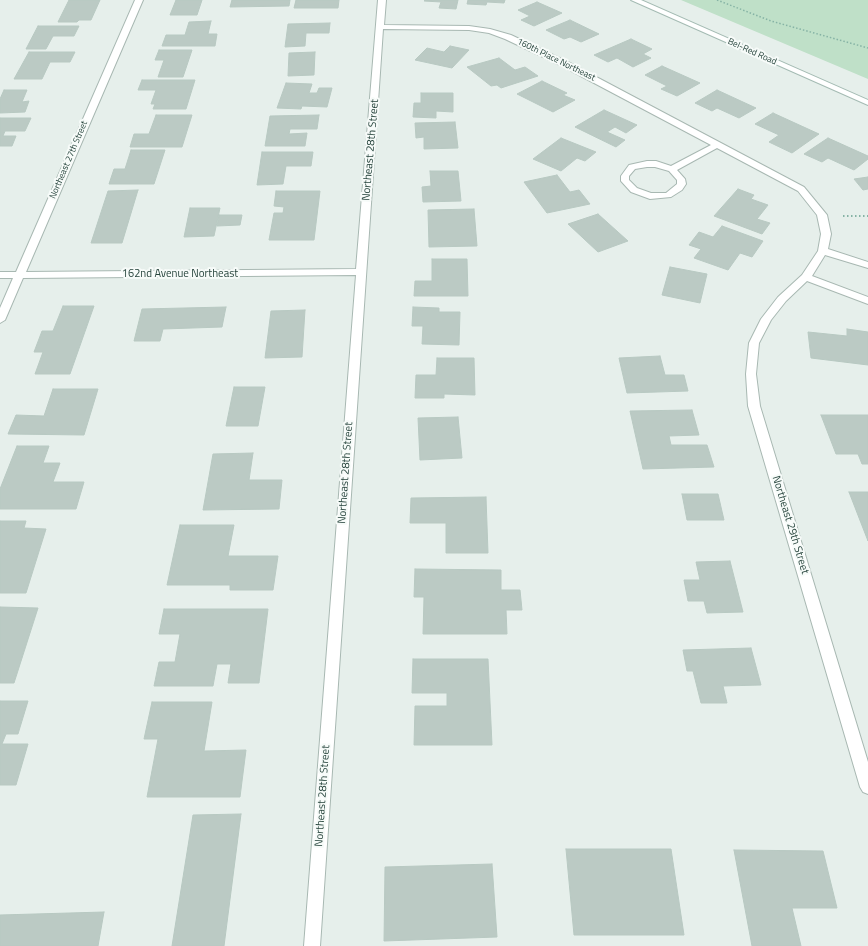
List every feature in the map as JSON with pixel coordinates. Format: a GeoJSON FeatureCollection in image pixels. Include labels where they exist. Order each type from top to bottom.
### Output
{"type":"FeatureCollection","features":[{"type":"Feature","properties":{"kind":"street","name":"Northeast 27th Street"},"geometry":{"type":"LineString","coordinates":[[0,320],[139,0]]}},
{"type":"Feature","properties":{"kind":"street","name":"Northeast 28th Street"},"geometry":{"type":"LineString","coordinates":[[312,946],[382,0]]}},
{"type":"Feature","properties":{"kind":"street","name":"Bel-Red Road"},"geometry":{"type":"LineString","coordinates":[[635,0],[868,103]]}},
{"type":"Feature","properties":{"kind":"street","name":"160th Place Northeast"},"geometry":{"type":"LineString","coordinates":[[380,27],[468,28],[490,31],[508,37],[565,64],[801,189],[822,215],[826,234],[824,251]]}},
{"type":"Feature","properties":{"kind":"street"},"geometry":{"type":"LineString","coordinates":[[672,170],[681,179],[682,184],[675,192],[668,195],[650,196],[642,194],[634,190],[625,181],[627,171],[639,165],[656,164],[672,170],[717,145]]}},
{"type":"Feature","properties":{"kind":"street"},"geometry":{"type":"LineString","coordinates":[[824,251],[868,265]]}},
{"type":"Feature","properties":{"kind":"street","name":"Northeast 29th Street"},"geometry":{"type":"LineString","coordinates":[[824,251],[806,277],[782,299],[766,319],[754,343],[751,374],[754,406],[868,787]]}},
{"type":"Feature","properties":{"kind":"street","name":"162nd Avenue Northeast"},"geometry":{"type":"LineString","coordinates":[[0,275],[361,272]]}},
{"type":"Feature","properties":{"kind":"street"},"geometry":{"type":"LineString","coordinates":[[806,277],[868,301]]}},
{"type":"Feature","properties":{"kind":"path"},"geometry":{"type":"LineString","coordinates":[[717,0],[771,20],[868,48]]}},
{"type":"Feature","properties":{"kind":"path"},"geometry":{"type":"LineString","coordinates":[[838,217],[868,216]]}},
{"type":"Feature","properties":{"kind":"green space"},"geometry":{"type":"Polygon","coordinates":[[[681,0],[868,0],[868,79],[681,0]]]}},
{"type":"Feature","properties":{"kind":"building"},"geometry":{"type":"Polygon","coordinates":[[[69,0],[100,0],[91,20],[58,22],[69,0]]]}},
{"type":"Feature","properties":{"kind":"building"},"geometry":{"type":"Polygon","coordinates":[[[176,0],[202,0],[197,15],[170,15],[176,0]]]}},
{"type":"Feature","properties":{"kind":"building"},"geometry":{"type":"Polygon","coordinates":[[[232,0],[290,0],[289,6],[230,7],[232,0]]]}},
{"type":"Feature","properties":{"kind":"building"},"geometry":{"type":"Polygon","coordinates":[[[296,0],[339,0],[338,8],[294,8],[296,0]]]}},
{"type":"Feature","properties":{"kind":"building"},"geometry":{"type":"Polygon","coordinates":[[[458,0],[456,9],[439,8],[441,2],[424,1],[458,0]]]}},
{"type":"Feature","properties":{"kind":"building"},"geometry":{"type":"Polygon","coordinates":[[[468,0],[505,0],[504,3],[487,2],[486,5],[467,4],[468,0]]]}},
{"type":"Feature","properties":{"kind":"building"},"geometry":{"type":"Polygon","coordinates":[[[537,2],[562,13],[534,26],[521,20],[530,16],[518,10],[537,2]]]}},
{"type":"Feature","properties":{"kind":"building"},"geometry":{"type":"Polygon","coordinates":[[[570,20],[599,34],[581,42],[570,37],[564,39],[546,30],[570,20]]]}},
{"type":"Feature","properties":{"kind":"building"},"geometry":{"type":"Polygon","coordinates":[[[211,21],[208,34],[217,34],[215,46],[162,46],[166,35],[185,35],[189,22],[211,21]]]}},
{"type":"Feature","properties":{"kind":"building"},"geometry":{"type":"Polygon","coordinates":[[[330,23],[329,33],[306,33],[305,46],[285,47],[288,24],[330,23]]]}},
{"type":"Feature","properties":{"kind":"building"},"geometry":{"type":"Polygon","coordinates":[[[38,26],[79,26],[74,36],[53,36],[46,49],[26,49],[38,26]]]}},
{"type":"Feature","properties":{"kind":"building"},"geometry":{"type":"Polygon","coordinates":[[[631,39],[652,49],[643,54],[651,58],[633,67],[617,58],[608,62],[594,55],[631,39]]]}},
{"type":"Feature","properties":{"kind":"building"},"geometry":{"type":"Polygon","coordinates":[[[450,46],[469,50],[452,68],[415,60],[427,48],[444,52],[450,46]]]}},
{"type":"Feature","properties":{"kind":"building"},"geometry":{"type":"Polygon","coordinates":[[[159,50],[192,50],[183,77],[158,77],[164,60],[155,60],[159,50]]]}},
{"type":"Feature","properties":{"kind":"building"},"geometry":{"type":"Polygon","coordinates":[[[29,52],[75,52],[70,62],[50,62],[42,79],[14,79],[29,52]]]}},
{"type":"Feature","properties":{"kind":"building"},"geometry":{"type":"Polygon","coordinates":[[[315,52],[314,75],[288,76],[289,53],[315,52]]]}},
{"type":"Feature","properties":{"kind":"building"},"geometry":{"type":"Polygon","coordinates":[[[499,58],[515,70],[525,67],[538,76],[501,88],[497,85],[491,86],[467,67],[499,58]]]}},
{"type":"Feature","properties":{"kind":"building"},"geometry":{"type":"Polygon","coordinates":[[[662,66],[700,83],[677,96],[661,89],[667,86],[645,75],[662,66]]]}},
{"type":"Feature","properties":{"kind":"building"},"geometry":{"type":"Polygon","coordinates":[[[142,80],[195,80],[186,109],[153,109],[155,104],[151,104],[156,90],[138,90],[142,80]]]}},
{"type":"Feature","properties":{"kind":"building"},"geometry":{"type":"Polygon","coordinates":[[[542,81],[567,93],[563,95],[575,100],[553,112],[517,94],[542,81]]]}},
{"type":"Feature","properties":{"kind":"building"},"geometry":{"type":"Polygon","coordinates":[[[286,83],[312,84],[309,93],[317,93],[319,88],[332,88],[327,107],[302,106],[301,109],[277,108],[286,83]]]}},
{"type":"Feature","properties":{"kind":"building"},"geometry":{"type":"Polygon","coordinates":[[[4,90],[27,90],[22,102],[29,101],[25,112],[0,113],[0,99],[4,90]]]}},
{"type":"Feature","properties":{"kind":"building"},"geometry":{"type":"Polygon","coordinates":[[[717,90],[756,108],[739,118],[717,108],[712,111],[695,103],[717,90]]]}},
{"type":"Feature","properties":{"kind":"building"},"geometry":{"type":"Polygon","coordinates":[[[421,93],[453,93],[453,112],[436,111],[436,118],[413,117],[414,103],[421,103],[421,93]]]}},
{"type":"Feature","properties":{"kind":"building"},"geometry":{"type":"Polygon","coordinates":[[[604,110],[637,125],[626,133],[615,127],[607,132],[625,140],[616,147],[575,127],[604,110]]]}},
{"type":"Feature","properties":{"kind":"building"},"geometry":{"type":"Polygon","coordinates":[[[773,113],[819,134],[792,153],[769,142],[779,135],[755,124],[773,113]]]}},
{"type":"Feature","properties":{"kind":"building"},"geometry":{"type":"Polygon","coordinates":[[[156,115],[192,115],[182,147],[130,147],[134,134],[149,134],[156,115]]]}},
{"type":"Feature","properties":{"kind":"building"},"geometry":{"type":"Polygon","coordinates":[[[319,115],[317,129],[290,129],[289,134],[307,133],[305,146],[265,146],[270,116],[319,115]]]}},
{"type":"Feature","properties":{"kind":"building"},"geometry":{"type":"Polygon","coordinates":[[[0,118],[31,118],[25,131],[5,131],[3,136],[16,136],[12,146],[0,146],[0,118]]]}},
{"type":"Feature","properties":{"kind":"building"},"geometry":{"type":"Polygon","coordinates":[[[455,122],[458,148],[424,149],[424,137],[416,138],[415,123],[455,122]]]}},
{"type":"Feature","properties":{"kind":"building"},"geometry":{"type":"Polygon","coordinates":[[[561,138],[596,152],[585,161],[577,158],[561,171],[533,159],[561,138]]]}},
{"type":"Feature","properties":{"kind":"building"},"geometry":{"type":"Polygon","coordinates":[[[828,138],[868,156],[868,159],[854,170],[828,158],[822,162],[804,154],[828,138]]]}},
{"type":"Feature","properties":{"kind":"building"},"geometry":{"type":"Polygon","coordinates":[[[131,150],[165,150],[154,184],[109,184],[114,169],[125,169],[131,150]]]}},
{"type":"Feature","properties":{"kind":"building"},"geometry":{"type":"Polygon","coordinates":[[[262,152],[313,152],[311,166],[286,166],[283,184],[257,185],[262,152]]]}},
{"type":"Feature","properties":{"kind":"building"},"geometry":{"type":"Polygon","coordinates":[[[430,171],[458,171],[461,201],[423,202],[422,187],[431,186],[430,171]]]}},
{"type":"Feature","properties":{"kind":"building"},"geometry":{"type":"Polygon","coordinates":[[[557,175],[570,192],[579,190],[590,204],[547,213],[524,182],[557,175]]]}},
{"type":"Feature","properties":{"kind":"building"},"geometry":{"type":"Polygon","coordinates":[[[868,177],[868,189],[863,190],[854,179],[868,177]]]}},
{"type":"Feature","properties":{"kind":"building"},"geometry":{"type":"Polygon","coordinates":[[[738,189],[754,195],[751,199],[768,205],[757,219],[770,223],[762,234],[714,216],[738,189]]]}},
{"type":"Feature","properties":{"kind":"building"},"geometry":{"type":"Polygon","coordinates":[[[138,190],[122,243],[91,243],[108,191],[138,190]]]}},
{"type":"Feature","properties":{"kind":"building"},"geometry":{"type":"Polygon","coordinates":[[[276,191],[320,191],[314,240],[269,240],[274,213],[283,213],[284,207],[274,206],[276,191]]]}},
{"type":"Feature","properties":{"kind":"building"},"geometry":{"type":"Polygon","coordinates":[[[190,208],[220,208],[214,236],[184,237],[190,208]]]}},
{"type":"Feature","properties":{"kind":"building"},"geometry":{"type":"Polygon","coordinates":[[[474,209],[477,246],[429,247],[428,210],[474,209]]]}},
{"type":"Feature","properties":{"kind":"building"},"geometry":{"type":"Polygon","coordinates":[[[598,214],[628,241],[598,252],[568,224],[598,214]]]}},
{"type":"Feature","properties":{"kind":"building"},"geometry":{"type":"Polygon","coordinates":[[[219,215],[242,215],[240,225],[217,226],[219,215]]]}},
{"type":"Feature","properties":{"kind":"building"},"geometry":{"type":"Polygon","coordinates":[[[722,226],[763,241],[752,257],[740,253],[728,270],[694,258],[701,249],[689,245],[699,232],[713,237],[722,226]]]}},
{"type":"Feature","properties":{"kind":"building"},"geometry":{"type":"Polygon","coordinates":[[[432,259],[467,259],[468,296],[414,296],[415,281],[432,281],[432,259]]]}},
{"type":"Feature","properties":{"kind":"building"},"geometry":{"type":"Polygon","coordinates":[[[670,267],[707,274],[700,303],[662,295],[670,267]]]}},
{"type":"Feature","properties":{"kind":"building"},"geometry":{"type":"Polygon","coordinates":[[[63,306],[94,306],[70,374],[35,374],[43,352],[34,352],[42,331],[53,331],[63,306]]]}},
{"type":"Feature","properties":{"kind":"building"},"geometry":{"type":"Polygon","coordinates":[[[226,307],[222,327],[163,329],[160,341],[134,341],[142,309],[226,307]]]}},
{"type":"Feature","properties":{"kind":"building"},"geometry":{"type":"Polygon","coordinates":[[[413,307],[439,308],[439,312],[460,312],[459,345],[422,344],[423,326],[412,326],[413,307]]]}},
{"type":"Feature","properties":{"kind":"building"},"geometry":{"type":"Polygon","coordinates":[[[305,310],[302,357],[265,358],[271,311],[305,310]]]}},
{"type":"Feature","properties":{"kind":"building"},"geometry":{"type":"Polygon","coordinates":[[[847,329],[868,332],[868,365],[811,358],[808,332],[847,336],[847,329]]]}},
{"type":"Feature","properties":{"kind":"building"},"geometry":{"type":"Polygon","coordinates":[[[660,356],[665,375],[684,375],[688,391],[627,393],[619,358],[660,356]]]}},
{"type":"Feature","properties":{"kind":"building"},"geometry":{"type":"Polygon","coordinates":[[[437,358],[474,358],[475,395],[444,394],[444,398],[415,398],[416,375],[436,375],[437,358]]]}},
{"type":"Feature","properties":{"kind":"building"},"geometry":{"type":"Polygon","coordinates":[[[234,387],[265,387],[258,426],[226,426],[234,387]]]}},
{"type":"Feature","properties":{"kind":"building"},"geometry":{"type":"Polygon","coordinates":[[[53,389],[98,389],[84,435],[8,434],[16,415],[44,416],[53,389]]]}},
{"type":"Feature","properties":{"kind":"building"},"geometry":{"type":"Polygon","coordinates":[[[692,410],[699,435],[669,436],[671,445],[707,445],[714,467],[643,469],[630,411],[692,410]]]}},
{"type":"Feature","properties":{"kind":"building"},"geometry":{"type":"Polygon","coordinates":[[[821,415],[868,415],[868,464],[862,464],[858,454],[836,454],[821,415]]]}},
{"type":"Feature","properties":{"kind":"building"},"geometry":{"type":"Polygon","coordinates":[[[458,417],[462,458],[420,460],[418,418],[458,417]]]}},
{"type":"Feature","properties":{"kind":"building"},"geometry":{"type":"Polygon","coordinates":[[[17,446],[49,446],[43,463],[60,463],[53,482],[84,482],[76,509],[0,509],[0,489],[17,446]]]}},
{"type":"Feature","properties":{"kind":"building"},"geometry":{"type":"Polygon","coordinates":[[[253,453],[249,480],[282,480],[279,509],[203,510],[213,454],[253,453]]]}},
{"type":"Feature","properties":{"kind":"building"},"geometry":{"type":"Polygon","coordinates":[[[849,492],[868,492],[868,541],[849,492]]]}},
{"type":"Feature","properties":{"kind":"building"},"geometry":{"type":"Polygon","coordinates":[[[682,494],[718,494],[724,520],[687,520],[682,494]]]}},
{"type":"Feature","properties":{"kind":"building"},"geometry":{"type":"Polygon","coordinates":[[[486,497],[488,553],[446,553],[446,523],[410,523],[411,498],[486,497]]]}},
{"type":"Feature","properties":{"kind":"building"},"geometry":{"type":"Polygon","coordinates":[[[0,521],[26,521],[24,528],[46,529],[26,593],[0,593],[0,521]]]}},
{"type":"Feature","properties":{"kind":"building"},"geometry":{"type":"Polygon","coordinates":[[[180,525],[234,525],[228,556],[278,556],[273,590],[230,590],[230,585],[167,585],[180,525]]]}},
{"type":"Feature","properties":{"kind":"building"},"geometry":{"type":"Polygon","coordinates":[[[730,561],[743,612],[707,613],[704,601],[688,601],[684,580],[700,580],[696,562],[730,561]]]}},
{"type":"Feature","properties":{"kind":"building"},"geometry":{"type":"Polygon","coordinates":[[[415,569],[501,570],[501,590],[520,590],[522,610],[506,610],[507,634],[423,634],[424,597],[414,597],[415,569]]]}},
{"type":"Feature","properties":{"kind":"building"},"geometry":{"type":"Polygon","coordinates":[[[0,607],[38,608],[14,683],[0,683],[0,607]]]}},
{"type":"Feature","properties":{"kind":"building"},"geometry":{"type":"Polygon","coordinates":[[[164,609],[268,609],[259,683],[228,683],[231,664],[217,664],[213,686],[154,686],[159,662],[175,662],[180,634],[159,634],[164,609]]]}},
{"type":"Feature","properties":{"kind":"building"},"geometry":{"type":"Polygon","coordinates":[[[751,648],[761,685],[723,686],[727,703],[701,703],[693,671],[687,671],[683,650],[751,648]]]}},
{"type":"Feature","properties":{"kind":"building"},"geometry":{"type":"Polygon","coordinates":[[[413,659],[488,659],[492,745],[414,745],[415,706],[447,706],[447,693],[412,693],[413,659]]]}},
{"type":"Feature","properties":{"kind":"building"},"geometry":{"type":"Polygon","coordinates":[[[0,701],[28,701],[18,734],[6,734],[2,744],[28,744],[16,785],[0,785],[0,701]]]}},
{"type":"Feature","properties":{"kind":"building"},"geometry":{"type":"Polygon","coordinates":[[[152,702],[212,702],[204,751],[246,750],[240,797],[147,797],[158,739],[144,739],[152,702]]]}},
{"type":"Feature","properties":{"kind":"building"},"geometry":{"type":"Polygon","coordinates":[[[241,814],[224,946],[172,946],[193,815],[241,814]]]}},
{"type":"Feature","properties":{"kind":"building"},"geometry":{"type":"Polygon","coordinates":[[[566,849],[671,849],[684,935],[574,935],[566,849]]]}},
{"type":"Feature","properties":{"kind":"building"},"geometry":{"type":"Polygon","coordinates":[[[734,850],[823,851],[837,908],[792,908],[801,946],[752,946],[734,850]]]}},
{"type":"Feature","properties":{"kind":"building"},"geometry":{"type":"Polygon","coordinates":[[[492,864],[497,937],[384,941],[385,867],[492,864]]]}},
{"type":"Feature","properties":{"kind":"building"},"geometry":{"type":"Polygon","coordinates":[[[104,912],[98,946],[0,946],[0,915],[104,912]]]}}]}
